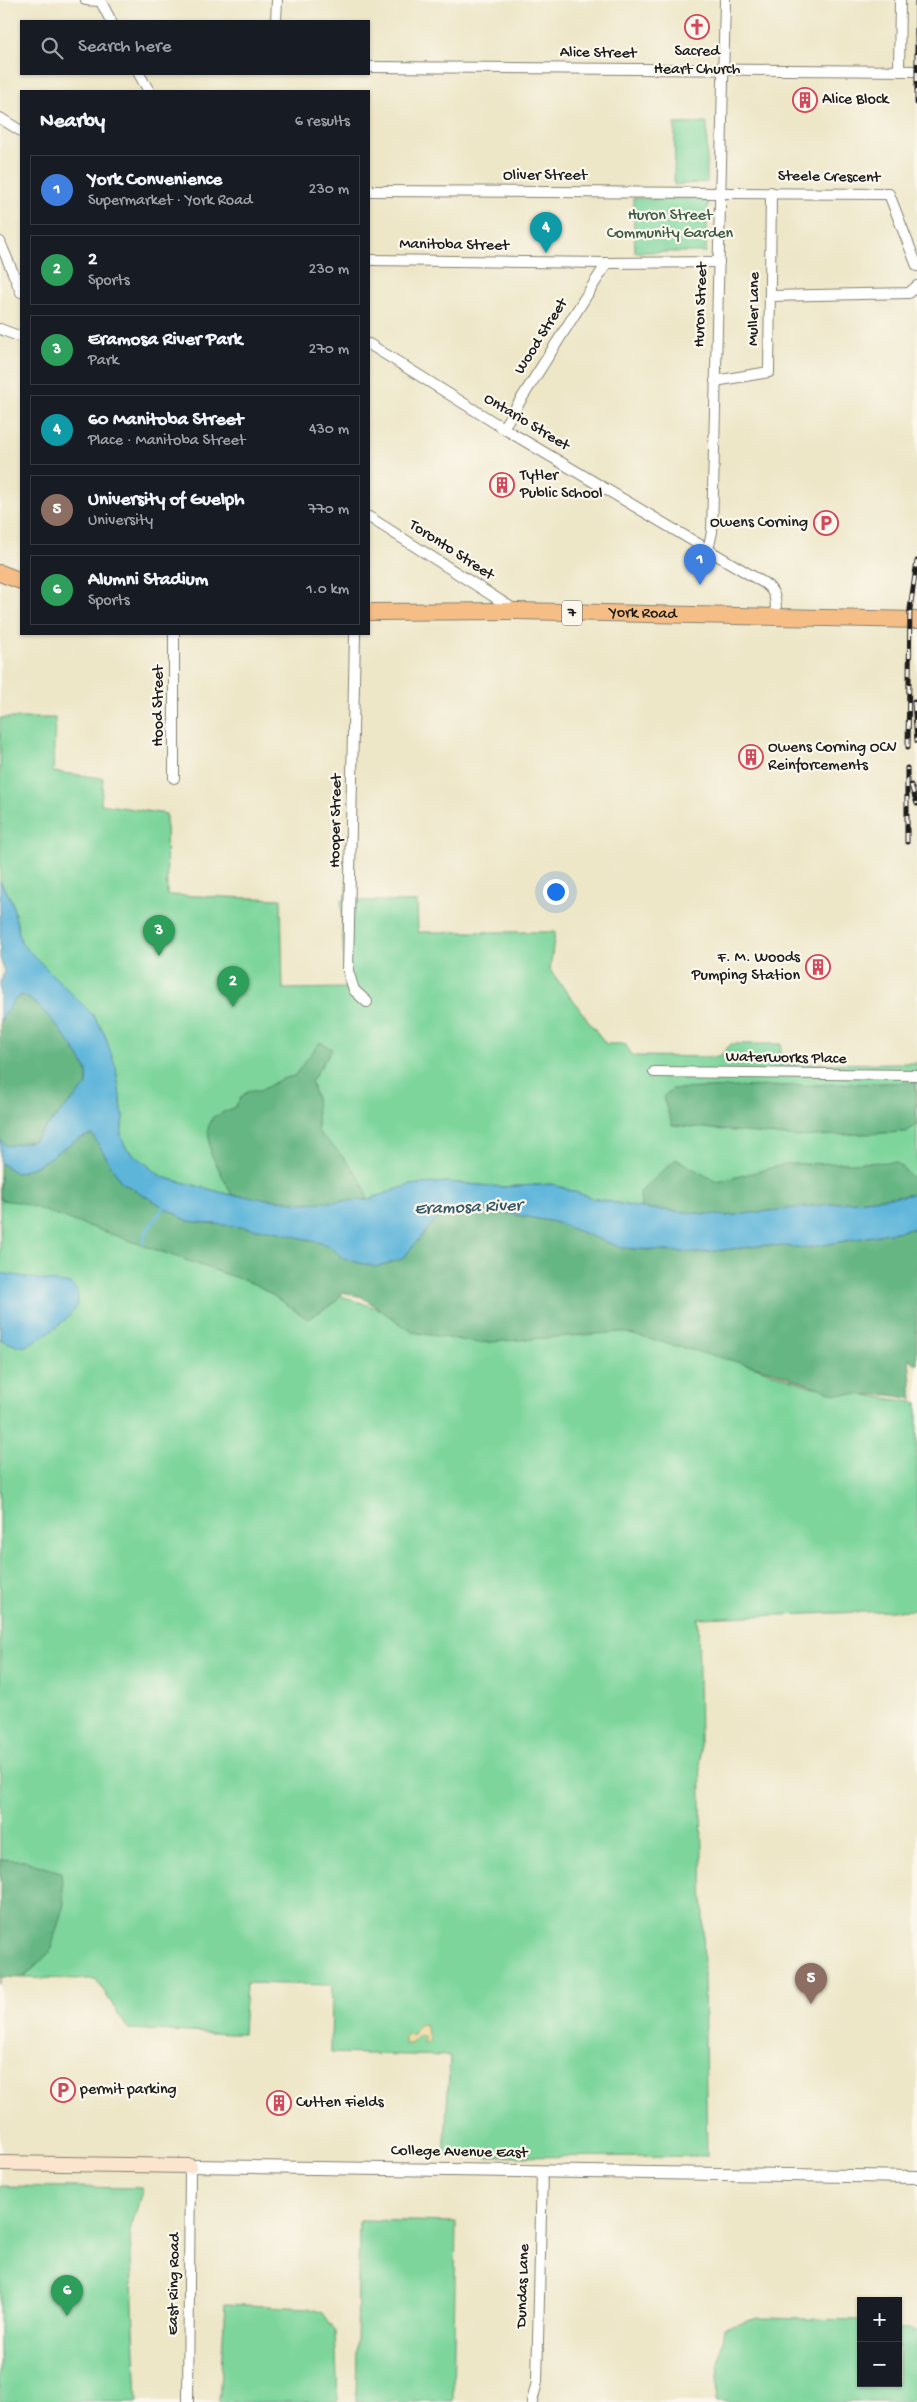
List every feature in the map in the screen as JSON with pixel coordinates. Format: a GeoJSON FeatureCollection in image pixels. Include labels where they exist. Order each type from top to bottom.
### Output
{"type":"FeatureCollection","features":[{"type":"Feature","properties":{"kind":"main road"},"geometry":{"type":"LineString","coordinates":[[0,573],[20,581]]}},
{"type":"Feature","properties":{"kind":"main road","name":"York Road"},"geometry":{"type":"LineString","coordinates":[[370,612],[517,611],[917,620]]}},
{"type":"Feature","properties":{"kind":"main road","name":"College Avenue East"},"geometry":{"type":"LineString","coordinates":[[0,2163],[190,2166]]}},
{"type":"Feature","properties":{"kind":"street"},"geometry":{"type":"LineString","coordinates":[[86,0],[100,0],[110,20]]}},
{"type":"Feature","properties":{"kind":"street"},"geometry":{"type":"LineString","coordinates":[[276,20],[277,0]]}},
{"type":"Feature","properties":{"kind":"street","name":"Huron Street"},"geometry":{"type":"LineString","coordinates":[[708,550],[711,541],[725,0]]}},
{"type":"Feature","properties":{"kind":"street"},"geometry":{"type":"LineString","coordinates":[[899,71],[900,0]]}},
{"type":"Feature","properties":{"kind":"street","name":"Alice Street"},"geometry":{"type":"LineString","coordinates":[[370,66],[917,71]]}},
{"type":"Feature","properties":{"kind":"street"},"geometry":{"type":"LineString","coordinates":[[140,75],[147,90]]}},
{"type":"Feature","properties":{"kind":"street"},"geometry":{"type":"LineString","coordinates":[[0,118],[20,130]]}},
{"type":"Feature","properties":{"kind":"street","name":"Oliver Street"},"geometry":{"type":"LineString","coordinates":[[370,191],[721,192]]}},
{"type":"Feature","properties":{"kind":"street","name":"Steele Crescent"},"geometry":{"type":"LineString","coordinates":[[721,192],[888,194],[917,266]]}},
{"type":"Feature","properties":{"kind":"street","name":"Muller Lane"},"geometry":{"type":"LineString","coordinates":[[715,381],[769,372],[771,192]]}},
{"type":"Feature","properties":{"kind":"street"},"geometry":{"type":"LineString","coordinates":[[0,242],[20,290]]}},
{"type":"Feature","properties":{"kind":"street","name":"Manitoba Street"},"geometry":{"type":"LineString","coordinates":[[370,260],[607,263],[719,262]]}},
{"type":"Feature","properties":{"kind":"street","name":"Wood Street"},"geometry":{"type":"LineString","coordinates":[[503,428],[607,263]]}},
{"type":"Feature","properties":{"kind":"street"},"geometry":{"type":"LineString","coordinates":[[770,296],[909,293],[917,286]]}},
{"type":"Feature","properties":{"kind":"street"},"geometry":{"type":"LineString","coordinates":[[0,329],[20,337]]}},
{"type":"Feature","properties":{"kind":"street","name":"Ontario Street"},"geometry":{"type":"LineString","coordinates":[[370,345],[503,428],[770,587],[775,596],[776,617]]}},
{"type":"Feature","properties":{"kind":"street","name":"Toronto Street"},"geometry":{"type":"LineString","coordinates":[[370,517],[517,611]]}},
{"type":"Feature","properties":{"kind":"street","name":"Hood Street"},"geometry":{"type":"LineString","coordinates":[[174,635],[174,778]]}},
{"type":"Feature","properties":{"kind":"street","name":"Hooper Street"},"geometry":{"type":"LineString","coordinates":[[355,635],[348,971],[354,990],[367,1002]]}},
{"type":"Feature","properties":{"kind":"street","name":"Waterworks Place"},"geometry":{"type":"LineString","coordinates":[[654,1072],[917,1075]]}},
{"type":"Feature","properties":{"kind":"street","name":"College Avenue East"},"geometry":{"type":"LineString","coordinates":[[190,2166],[917,2177]]}},
{"type":"Feature","properties":{"kind":"street","name":"East Ring Road"},"geometry":{"type":"LineString","coordinates":[[188,2402],[190,2166]]}},
{"type":"Feature","properties":{"kind":"street","name":"Dundas Lane"},"geometry":{"type":"LineString","coordinates":[[532,2402],[537,2382],[542,2171]]}},
{"type":"Feature","properties":{"kind":"green space"},"geometry":{"type":"Polygon","coordinates":[[[707,123],[707,182],[674,185],[675,124],[707,123]]]}},
{"type":"Feature","properties":{"kind":"green space","name":"Huron Street Community Garden"},"geometry":{"type":"Polygon","coordinates":[[[633,198],[700,199],[708,202],[706,252],[635,252],[633,198]]]}},
{"type":"Feature","properties":{"kind":"green space"},"geometry":{"type":"Polygon","coordinates":[[[0,718],[55,718],[53,772],[103,778],[101,804],[166,814],[167,895],[281,899],[283,989],[345,988],[341,900],[417,902],[418,932],[555,932],[550,970],[606,1044],[625,1044],[633,1056],[719,1057],[731,1044],[781,1044],[780,1064],[917,1063],[917,1194],[727,1216],[641,1208],[592,1198],[552,1184],[502,1187],[446,1182],[409,1185],[367,1200],[232,1195],[162,1177],[126,1148],[121,1136],[123,1116],[105,1035],[93,1015],[21,943],[12,901],[0,881],[0,718]]]}},
{"type":"Feature","properties":{"kind":"green space"},"geometry":{"type":"Polygon","coordinates":[[[22,995],[49,1017],[75,1050],[86,1069],[87,1085],[32,1141],[7,1146],[0,1140],[0,1022],[14,999],[22,995]]]}},
{"type":"Feature","properties":{"kind":"green space"},"geometry":{"type":"Polygon","coordinates":[[[320,1042],[332,1049],[311,1082],[316,1098],[318,1132],[341,1154],[356,1173],[366,1191],[367,1200],[304,1203],[232,1195],[211,1154],[208,1128],[213,1117],[235,1107],[242,1096],[249,1091],[260,1091],[281,1079],[294,1076],[320,1042]]]}},
{"type":"Feature","properties":{"kind":"green space"},"geometry":{"type":"Polygon","coordinates":[[[916,1082],[917,1125],[906,1132],[796,1137],[672,1125],[663,1097],[672,1089],[916,1082]]]}},
{"type":"Feature","properties":{"kind":"green space"},"geometry":{"type":"Polygon","coordinates":[[[93,1134],[121,1182],[188,1221],[275,1231],[328,1245],[344,1259],[402,1259],[440,1215],[486,1209],[554,1222],[622,1248],[696,1253],[767,1245],[807,1248],[917,1228],[917,1365],[909,1358],[912,1399],[890,1395],[836,1394],[772,1371],[622,1332],[479,1343],[412,1332],[362,1297],[342,1292],[336,1302],[308,1319],[257,1285],[19,1202],[0,1200],[0,1163],[16,1173],[26,1170],[45,1161],[72,1143],[93,1134]]]}},
{"type":"Feature","properties":{"kind":"green space"},"geometry":{"type":"Polygon","coordinates":[[[676,1159],[717,1182],[786,1164],[896,1162],[917,1182],[917,1194],[727,1216],[641,1208],[640,1192],[676,1159]]]}},
{"type":"Feature","properties":{"kind":"green space"},"geometry":{"type":"Polygon","coordinates":[[[0,1175],[435,1329],[641,1327],[809,1386],[917,1403],[917,1610],[698,1618],[707,2156],[444,2157],[450,2056],[331,2053],[332,1985],[246,1983],[243,2034],[230,2034],[128,2029],[96,1979],[24,1978],[50,1952],[0,1882],[0,1175]]]}},
{"type":"Feature","properties":{"kind":"green space"},"geometry":{"type":"Polygon","coordinates":[[[0,1859],[21,1860],[61,1872],[64,1904],[50,1952],[23,1978],[1,1977],[0,1985],[0,1859]]]}},
{"type":"Feature","properties":{"kind":"green space"},"geometry":{"type":"Polygon","coordinates":[[[0,2186],[143,2188],[130,2231],[137,2402],[0,2402],[0,2186]]]}},
{"type":"Feature","properties":{"kind":"green space"},"geometry":{"type":"Polygon","coordinates":[[[359,2220],[456,2222],[453,2402],[356,2402],[359,2220]]]}},
{"type":"Feature","properties":{"kind":"green space"},"geometry":{"type":"Polygon","coordinates":[[[225,2304],[309,2308],[323,2313],[335,2330],[338,2402],[219,2402],[225,2304]]]}},
{"type":"Feature","properties":{"kind":"green space"},"geometry":{"type":"Polygon","coordinates":[[[758,2318],[857,2320],[857,2387],[902,2387],[902,2329],[917,2332],[917,2402],[715,2402],[724,2327],[758,2318]]]}},
{"type":"Feature","properties":{"kind":"sand"},"geometry":{"type":"Polygon","coordinates":[[[418,2025],[425,2025],[430,2040],[424,2044],[424,2037],[420,2035],[410,2044],[405,2044],[405,2035],[413,2034],[418,2025]]]}},
{"type":"Feature","properties":{"kind":"water","name":"Eramosa River"},"geometry":{"type":"Polygon","coordinates":[[[0,881],[12,901],[21,943],[93,1015],[105,1035],[116,1068],[123,1116],[121,1136],[126,1148],[162,1177],[232,1195],[304,1203],[367,1200],[409,1185],[446,1182],[502,1187],[552,1184],[592,1198],[641,1208],[727,1216],[917,1194],[917,1228],[807,1248],[767,1245],[696,1253],[622,1248],[554,1222],[486,1209],[440,1215],[402,1259],[376,1267],[344,1259],[328,1245],[275,1231],[188,1221],[121,1182],[92,1134],[72,1143],[36,1166],[16,1173],[0,1163],[0,1140],[7,1146],[33,1141],[87,1085],[87,1075],[81,1060],[67,1039],[39,1007],[22,995],[14,1000],[0,1022],[0,984],[4,972],[0,957],[0,881]]]}},
{"type":"Feature","properties":{"kind":"water"},"geometry":{"type":"Polygon","coordinates":[[[0,1273],[71,1284],[77,1293],[77,1302],[73,1312],[55,1328],[26,1346],[16,1346],[0,1339],[0,1273]]]}},
{"type":"Feature","properties":{"kind":"waterway"},"geometry":{"type":"LineString","coordinates":[[143,1244],[146,1232],[164,1207]]}},
{"type":"Feature","properties":{"kind":"railway"},"geometry":{"type":"LineString","coordinates":[[917,0],[917,103]]}},
{"type":"Feature","properties":{"kind":"railway"},"geometry":{"type":"LineString","coordinates":[[908,747],[910,609],[917,561]]}},
{"type":"Feature","properties":{"kind":"railway"},"geometry":{"type":"LineString","coordinates":[[914,702],[917,741]]}},
{"type":"Feature","properties":{"kind":"railway"},"geometry":{"type":"LineString","coordinates":[[907,768],[907,842]]}},
{"type":"Feature","properties":{"kind":"railway"},"geometry":{"type":"LineString","coordinates":[[911,785],[917,804]]}},
{"type":"Feature","properties":{"kind":"place","name":"Sacred Heart Church"},"geometry":{"type":"Point","coordinates":[697,27]}},
{"type":"Feature","properties":{"kind":"place","name":"Alice Block"},"geometry":{"type":"Point","coordinates":[805,100]}},
{"type":"Feature","properties":{"kind":"place","name":"60 Manitoba Street"},"geometry":{"type":"Point","coordinates":[546,253]}},
{"type":"Feature","properties":{"kind":"place","name":"Tytler Public School"},"geometry":{"type":"Point","coordinates":[502,485]}},
{"type":"Feature","properties":{"kind":"place","name":"Owens Corning"},"geometry":{"type":"Point","coordinates":[826,523]}},
{"type":"Feature","properties":{"kind":"place","name":"York Convenience"},"geometry":{"type":"Point","coordinates":[700,585]}},
{"type":"Feature","properties":{"kind":"place","name":"Owens Corning OCV Reinforcements"},"geometry":{"type":"Point","coordinates":[751,757]}},
{"type":"Feature","properties":{"kind":"place","name":"Eramosa River Park"},"geometry":{"type":"Point","coordinates":[159,956]}},
{"type":"Feature","properties":{"kind":"place","name":"F. M. Woods Pumping Station"},"geometry":{"type":"Point","coordinates":[818,967]}},
{"type":"Feature","properties":{"kind":"place","name":"2"},"geometry":{"type":"Point","coordinates":[233,1007]}},
{"type":"Feature","properties":{"kind":"place","name":"University of Guelph"},"geometry":{"type":"Point","coordinates":[811,2004]}},
{"type":"Feature","properties":{"kind":"place","name":"permit parking"},"geometry":{"type":"Point","coordinates":[63,2090]}},
{"type":"Feature","properties":{"kind":"place","name":"Cutten Fields"},"geometry":{"type":"Point","coordinates":[279,2103]}},
{"type":"Feature","properties":{"kind":"place","name":"Alumni Stadium"},"geometry":{"type":"Point","coordinates":[67,2316]}}]}
